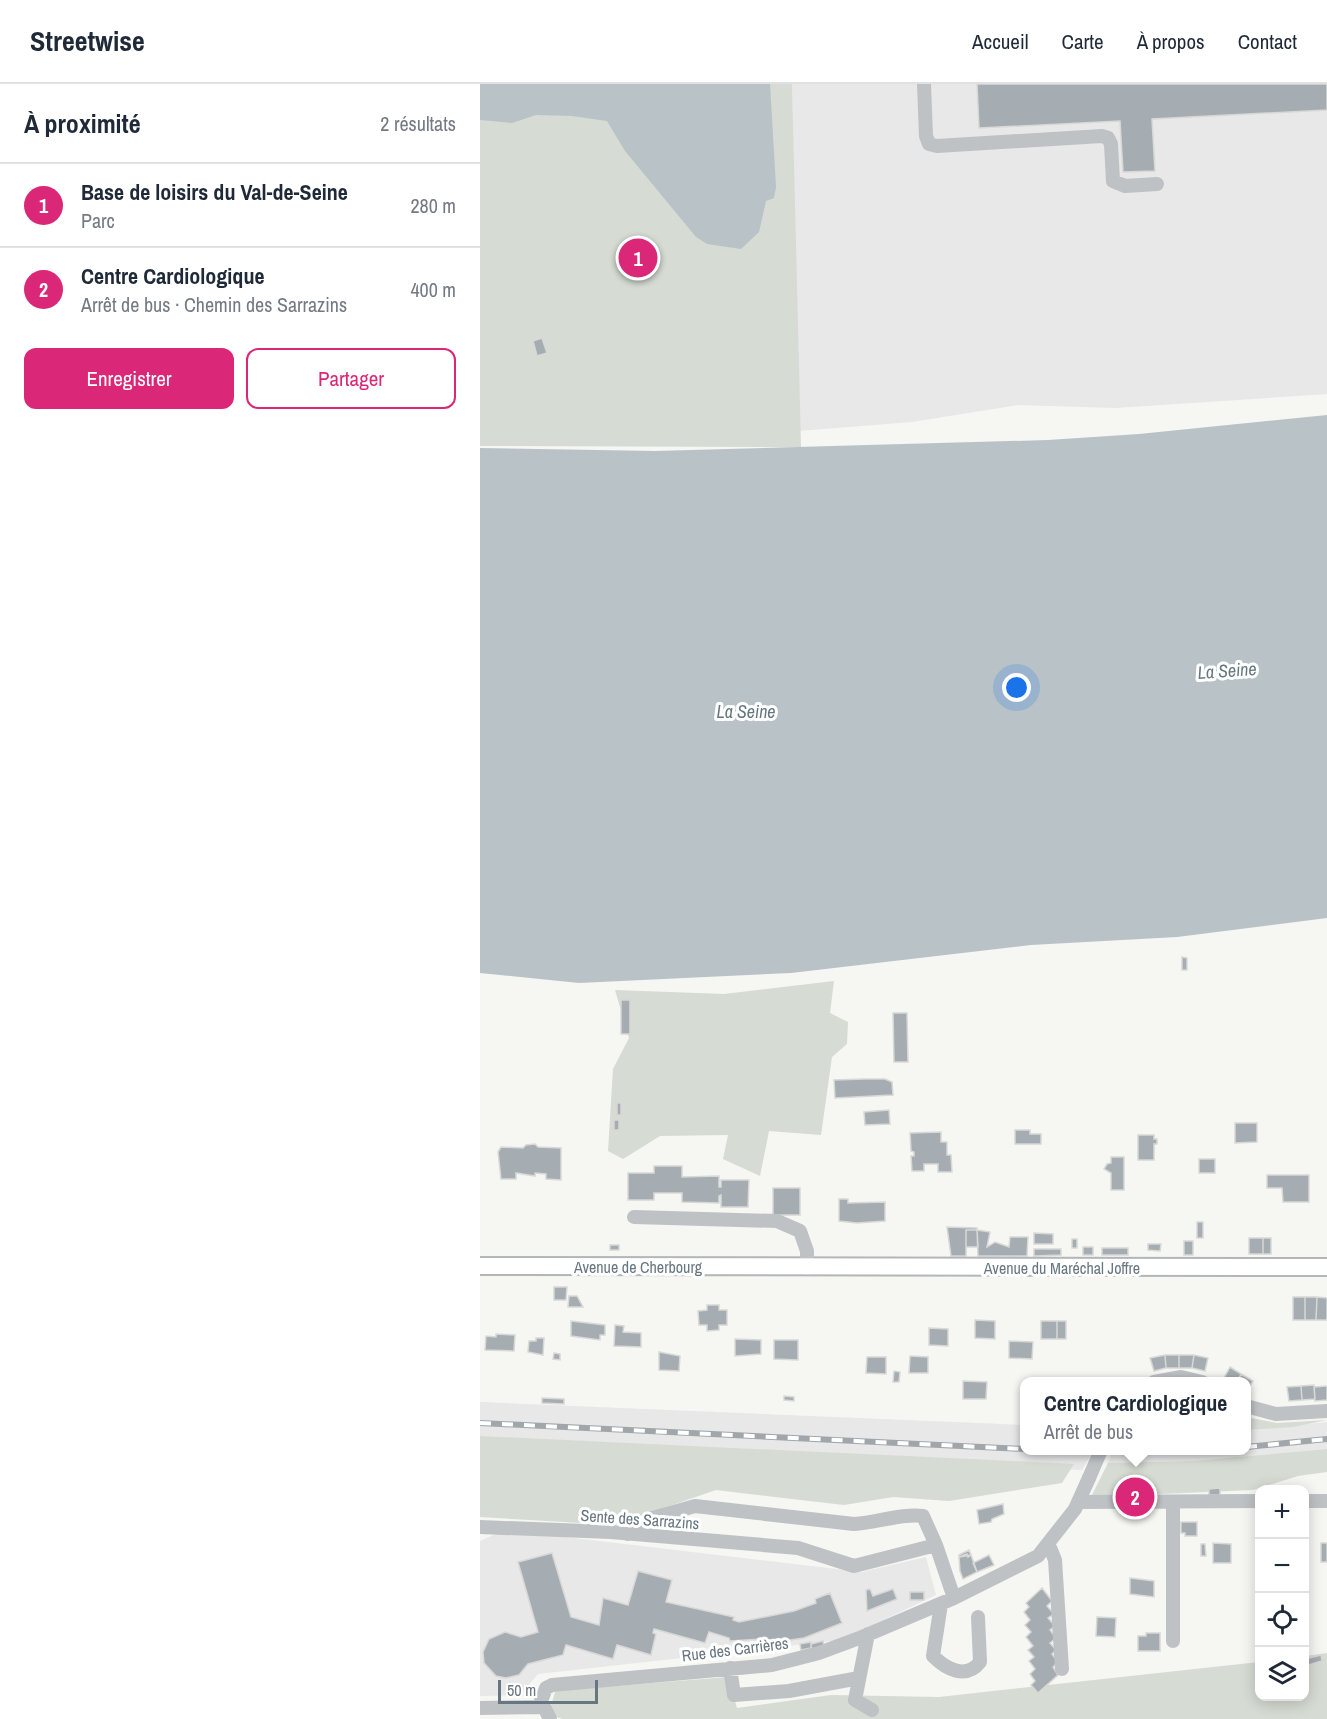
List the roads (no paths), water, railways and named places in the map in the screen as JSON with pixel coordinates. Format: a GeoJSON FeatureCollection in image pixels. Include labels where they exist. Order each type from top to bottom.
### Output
{"type":"FeatureCollection","features":[{"type":"Feature","properties":{"kind":"main road","name":"Avenue de Cherbourg"},"geometry":{"type":"LineString","coordinates":[[480,1266],[802,1268]]}},
{"type":"Feature","properties":{"kind":"main road","name":"Avenue du Maréchal Joffre"},"geometry":{"type":"LineString","coordinates":[[802,1268],[1327,1267]]}},
{"type":"Feature","properties":{"kind":"street"},"geometry":{"type":"LineString","coordinates":[[924,84],[926,136],[929,144],[937,146],[1102,136],[1108,138],[1112,144],[1113,181],[1125,186],[1157,184]]}},
{"type":"Feature","properties":{"kind":"street"},"geometry":{"type":"LineString","coordinates":[[634,1217],[777,1221],[800,1231],[807,1251],[802,1268]]}},
{"type":"Feature","properties":{"kind":"street"},"geometry":{"type":"LineString","coordinates":[[1251,1407],[1276,1414],[1327,1411]]}},
{"type":"Feature","properties":{"kind":"street","name":"Rue des Carrières"},"geometry":{"type":"LineString","coordinates":[[546,1713],[541,1701],[546,1688],[561,1682],[772,1665],[819,1653],[868,1634],[1017,1569],[1049,1545],[1078,1502],[1099,1455]]}},
{"type":"Feature","properties":{"kind":"street"},"geometry":{"type":"LineString","coordinates":[[1309,1501],[1327,1500]]}},
{"type":"Feature","properties":{"kind":"street"},"geometry":{"type":"LineString","coordinates":[[1078,1502],[1255,1501]]}},
{"type":"Feature","properties":{"kind":"street"},"geometry":{"type":"LineString","coordinates":[[1173,1503],[1173,1641]]}},
{"type":"Feature","properties":{"kind":"street"},"geometry":{"type":"LineString","coordinates":[[628,1534],[635,1523],[695,1506],[854,1524],[878,1523],[910,1514],[922,1516],[936,1545],[954,1598]]}},
{"type":"Feature","properties":{"kind":"street","name":"Sente des Sarrazins"},"geometry":{"type":"LineString","coordinates":[[480,1527],[628,1534],[798,1548],[854,1566],[936,1545]]}},
{"type":"Feature","properties":{"kind":"street"},"geometry":{"type":"LineString","coordinates":[[1049,1545],[1055,1560],[1062,1669]]}},
{"type":"Feature","properties":{"kind":"street"},"geometry":{"type":"LineString","coordinates":[[941,1604],[933,1656],[946,1669],[966,1672],[975,1668],[980,1662],[978,1617]]}},
{"type":"Feature","properties":{"kind":"street"},"geometry":{"type":"LineString","coordinates":[[868,1634],[855,1700],[872,1710]]}},
{"type":"Feature","properties":{"kind":"street"},"geometry":{"type":"LineString","coordinates":[[730,1668],[734,1695],[789,1691],[860,1678]]}},
{"type":"Feature","properties":{"kind":"street"},"geometry":{"type":"LineString","coordinates":[[480,1708],[546,1713]]}},
{"type":"Feature","properties":{"kind":"water"},"geometry":{"type":"Polygon","coordinates":[[[480,84],[770,84],[776,187],[774,198],[766,201],[759,232],[741,249],[707,244],[696,237],[625,151],[607,121],[572,116],[536,115],[512,123],[480,120],[480,84]]]}},
{"type":"Feature","properties":{"kind":"water","name":"La Seine"},"geometry":{"type":"Polygon","coordinates":[[[1327,415],[1327,918],[1177,937],[1031,945],[791,973],[579,983],[480,973],[480,448],[655,451],[1048,440],[1139,434],[1327,415]]]}},
{"type":"Feature","properties":{"kind":"railway"},"geometry":{"type":"LineString","coordinates":[[480,1423],[1020,1449]]}},
{"type":"Feature","properties":{"kind":"railway"},"geometry":{"type":"LineString","coordinates":[[1251,1447],[1327,1439]]}},
{"type":"Feature","properties":{"kind":"place","name":"Base de loisirs du Val-de-Seine"},"geometry":{"type":"Point","coordinates":[638,258]}},
{"type":"Feature","properties":{"kind":"place","name":"Centre Cardiologique"},"geometry":{"type":"Point","coordinates":[1135,1497]}}]}
